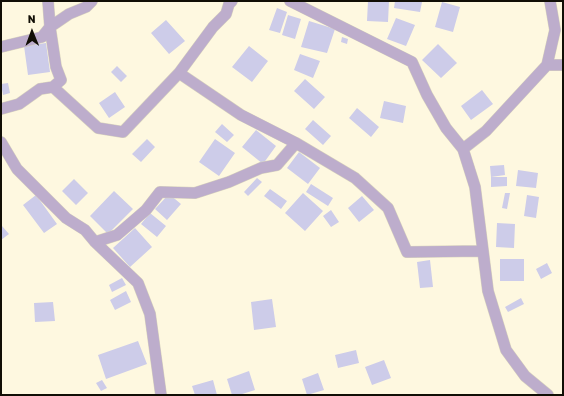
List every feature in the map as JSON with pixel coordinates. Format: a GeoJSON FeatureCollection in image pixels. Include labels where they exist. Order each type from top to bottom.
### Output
{"type":"FeatureCollection","features":[{"type":"Feature","properties":{"kind":"street"},"geometry":{"type":"LineString","coordinates":[[1,109],[19,104],[40,89],[53,87],[61,80],[56,67],[48,1]]}},
{"type":"Feature","properties":{"kind":"street"},"geometry":{"type":"LineString","coordinates":[[1,47],[42,37],[50,27],[69,14],[86,7],[92,1]]}},
{"type":"Feature","properties":{"kind":"street"},"geometry":{"type":"LineString","coordinates":[[290,1],[412,62],[427,95],[446,128],[463,148],[475,187],[481,251],[488,292],[506,350],[525,376],[548,395]]}},
{"type":"Feature","properties":{"kind":"street"},"geometry":{"type":"LineString","coordinates":[[463,148],[486,131],[547,65],[555,30],[550,1]]}},
{"type":"Feature","properties":{"kind":"street"},"geometry":{"type":"LineString","coordinates":[[53,87],[98,128],[123,132],[179,73],[213,27],[226,14],[228,2]]}},
{"type":"Feature","properties":{"kind":"street"},"geometry":{"type":"LineString","coordinates":[[547,65],[563,65]]}},
{"type":"Feature","properties":{"kind":"street"},"geometry":{"type":"LineString","coordinates":[[179,73],[241,115],[296,143],[355,178],[388,208],[408,252],[481,251]]}},
{"type":"Feature","properties":{"kind":"street"},"geometry":{"type":"LineString","coordinates":[[1,142],[17,169],[66,218],[86,230],[95,242],[138,283],[150,314],[160,395]]}},
{"type":"Feature","properties":{"kind":"street"},"geometry":{"type":"LineString","coordinates":[[95,242],[116,235],[146,210],[160,192],[195,193],[229,182],[262,168],[277,165],[296,143]]}},
{"type":"Feature","properties":{"kind":"building"},"geometry":{"type":"Polygon","coordinates":[[[368,1],[389,1],[388,22],[367,21],[368,1]]]}},
{"type":"Feature","properties":{"kind":"building"},"geometry":{"type":"Polygon","coordinates":[[[395,1],[422,2],[420,12],[394,8],[395,1]]]}},
{"type":"Feature","properties":{"kind":"building"},"geometry":{"type":"Polygon","coordinates":[[[442,2],[460,7],[453,32],[435,27],[442,2]]]}},
{"type":"Feature","properties":{"kind":"building"},"geometry":{"type":"Polygon","coordinates":[[[277,8],[287,12],[280,33],[269,30],[277,8]]]}},
{"type":"Feature","properties":{"kind":"building"},"geometry":{"type":"Polygon","coordinates":[[[288,15],[301,19],[295,39],[282,35],[288,15]]]}},
{"type":"Feature","properties":{"kind":"building"},"geometry":{"type":"Polygon","coordinates":[[[396,18],[415,25],[406,46],[387,39],[396,18]]]}},
{"type":"Feature","properties":{"kind":"building"},"geometry":{"type":"Polygon","coordinates":[[[166,20],[185,41],[169,54],[151,33],[166,20]]]}},
{"type":"Feature","properties":{"kind":"building"},"geometry":{"type":"Polygon","coordinates":[[[309,21],[335,29],[327,53],[301,47],[309,21]]]}},
{"type":"Feature","properties":{"kind":"building"},"geometry":{"type":"Polygon","coordinates":[[[342,37],[348,39],[347,44],[341,42],[342,37]]]}},
{"type":"Feature","properties":{"kind":"building"},"geometry":{"type":"Polygon","coordinates":[[[46,43],[50,72],[28,75],[24,46],[46,43]]]}},
{"type":"Feature","properties":{"kind":"building"},"geometry":{"type":"Polygon","coordinates":[[[438,44],[457,63],[441,78],[422,60],[438,44]]]}},
{"type":"Feature","properties":{"kind":"building"},"geometry":{"type":"Polygon","coordinates":[[[249,46],[268,61],[252,82],[232,67],[249,46]]]}},
{"type":"Feature","properties":{"kind":"building"},"geometry":{"type":"Polygon","coordinates":[[[300,54],[320,61],[313,78],[294,70],[300,54]]]}},
{"type":"Feature","properties":{"kind":"building"},"geometry":{"type":"Polygon","coordinates":[[[117,66],[127,76],[121,82],[111,72],[117,66]]]}},
{"type":"Feature","properties":{"kind":"building"},"geometry":{"type":"Polygon","coordinates":[[[305,79],[325,97],[314,109],[294,91],[305,79]]]}},
{"type":"Feature","properties":{"kind":"building"},"geometry":{"type":"Polygon","coordinates":[[[8,83],[10,93],[3,95],[1,84],[8,83]]]}},
{"type":"Feature","properties":{"kind":"building"},"geometry":{"type":"Polygon","coordinates":[[[482,90],[493,104],[471,120],[461,106],[482,90]]]}},
{"type":"Feature","properties":{"kind":"building"},"geometry":{"type":"Polygon","coordinates":[[[115,92],[125,107],[109,118],[99,103],[115,92]]]}},
{"type":"Feature","properties":{"kind":"building"},"geometry":{"type":"Polygon","coordinates":[[[384,101],[406,106],[403,123],[380,118],[384,101]]]}},
{"type":"Feature","properties":{"kind":"building"},"geometry":{"type":"Polygon","coordinates":[[[357,108],[379,127],[371,137],[349,118],[357,108]]]}},
{"type":"Feature","properties":{"kind":"building"},"geometry":{"type":"Polygon","coordinates":[[[313,120],[331,136],[323,145],[305,129],[313,120]]]}},
{"type":"Feature","properties":{"kind":"building"},"geometry":{"type":"Polygon","coordinates":[[[222,124],[234,135],[227,142],[215,132],[222,124]]]}},
{"type":"Feature","properties":{"kind":"building"},"geometry":{"type":"Polygon","coordinates":[[[256,130],[276,146],[263,164],[242,147],[256,130]]]}},
{"type":"Feature","properties":{"kind":"building"},"geometry":{"type":"Polygon","coordinates":[[[147,139],[155,147],[141,162],[132,154],[147,139]]]}},
{"type":"Feature","properties":{"kind":"building"},"geometry":{"type":"Polygon","coordinates":[[[215,139],[235,153],[219,176],[199,162],[215,139]]]}},
{"type":"Feature","properties":{"kind":"building"},"geometry":{"type":"Polygon","coordinates":[[[299,152],[320,168],[308,184],[287,168],[299,152]]]}},
{"type":"Feature","properties":{"kind":"building"},"geometry":{"type":"Polygon","coordinates":[[[504,165],[505,175],[491,177],[490,166],[504,165]]]}},
{"type":"Feature","properties":{"kind":"building"},"geometry":{"type":"Polygon","coordinates":[[[518,170],[538,173],[536,188],[516,186],[518,170]]]}},
{"type":"Feature","properties":{"kind":"building"},"geometry":{"type":"Polygon","coordinates":[[[491,177],[507,177],[507,186],[491,187],[491,177]]]}},
{"type":"Feature","properties":{"kind":"building"},"geometry":{"type":"Polygon","coordinates":[[[257,178],[262,182],[248,196],[244,192],[257,178]]]}},
{"type":"Feature","properties":{"kind":"building"},"geometry":{"type":"Polygon","coordinates":[[[74,179],[88,193],[76,205],[62,191],[74,179]]]}},
{"type":"Feature","properties":{"kind":"building"},"geometry":{"type":"Polygon","coordinates":[[[311,184],[333,198],[328,206],[306,192],[311,184]]]}},
{"type":"Feature","properties":{"kind":"building"},"geometry":{"type":"Polygon","coordinates":[[[270,189],[287,201],[281,209],[264,196],[270,189]]]}},
{"type":"Feature","properties":{"kind":"building"},"geometry":{"type":"Polygon","coordinates":[[[114,191],[133,209],[108,234],[90,216],[114,191]]]}},
{"type":"Feature","properties":{"kind":"building"},"geometry":{"type":"Polygon","coordinates":[[[303,193],[323,211],[305,231],[285,213],[303,193]]]}},
{"type":"Feature","properties":{"kind":"building"},"geometry":{"type":"Polygon","coordinates":[[[505,193],[510,193],[507,209],[502,208],[505,193]]]}},
{"type":"Feature","properties":{"kind":"building"},"geometry":{"type":"Polygon","coordinates":[[[169,194],[181,204],[167,220],[155,209],[169,194]]]}},
{"type":"Feature","properties":{"kind":"building"},"geometry":{"type":"Polygon","coordinates":[[[36,195],[57,224],[44,233],[23,205],[36,195]]]}},
{"type":"Feature","properties":{"kind":"building"},"geometry":{"type":"Polygon","coordinates":[[[527,195],[539,197],[536,218],[524,216],[527,195]]]}},
{"type":"Feature","properties":{"kind":"building"},"geometry":{"type":"Polygon","coordinates":[[[362,196],[374,210],[359,222],[348,208],[362,196]]]}},
{"type":"Feature","properties":{"kind":"building"},"geometry":{"type":"Polygon","coordinates":[[[331,210],[339,222],[331,227],[323,216],[331,210]]]}},
{"type":"Feature","properties":{"kind":"building"},"geometry":{"type":"Polygon","coordinates":[[[150,213],[166,226],[157,237],[141,224],[150,213]]]}},
{"type":"Feature","properties":{"kind":"building"},"geometry":{"type":"Polygon","coordinates":[[[497,223],[515,224],[514,248],[496,247],[497,223]]]}},
{"type":"Feature","properties":{"kind":"building"},"geometry":{"type":"Polygon","coordinates":[[[2,226],[9,234],[1,240],[1,227],[2,226]]]}},
{"type":"Feature","properties":{"kind":"building"},"geometry":{"type":"Polygon","coordinates":[[[135,228],[152,247],[130,267],[113,248],[135,228]]]}},
{"type":"Feature","properties":{"kind":"building"},"geometry":{"type":"Polygon","coordinates":[[[500,259],[524,259],[524,281],[500,281],[500,259]]]}},
{"type":"Feature","properties":{"kind":"building"},"geometry":{"type":"Polygon","coordinates":[[[430,260],[433,287],[420,288],[417,262],[430,260]]]}},
{"type":"Feature","properties":{"kind":"building"},"geometry":{"type":"Polygon","coordinates":[[[547,263],[552,273],[541,279],[536,269],[547,263]]]}},
{"type":"Feature","properties":{"kind":"building"},"geometry":{"type":"Polygon","coordinates":[[[122,278],[126,285],[112,292],[109,285],[122,278]]]}},
{"type":"Feature","properties":{"kind":"building"},"geometry":{"type":"Polygon","coordinates":[[[126,291],[131,302],[115,310],[110,300],[126,291]]]}},
{"type":"Feature","properties":{"kind":"building"},"geometry":{"type":"Polygon","coordinates":[[[521,298],[524,304],[508,312],[505,307],[521,298]]]}},
{"type":"Feature","properties":{"kind":"building"},"geometry":{"type":"Polygon","coordinates":[[[272,299],[276,327],[254,330],[251,302],[272,299]]]}},
{"type":"Feature","properties":{"kind":"building"},"geometry":{"type":"Polygon","coordinates":[[[53,302],[55,321],[35,322],[34,303],[53,302]]]}},
{"type":"Feature","properties":{"kind":"building"},"geometry":{"type":"Polygon","coordinates":[[[138,341],[147,364],[106,379],[98,355],[138,341]]]}},
{"type":"Feature","properties":{"kind":"building"},"geometry":{"type":"Polygon","coordinates":[[[356,350],[359,363],[338,368],[335,355],[356,350]]]}},
{"type":"Feature","properties":{"kind":"building"},"geometry":{"type":"Polygon","coordinates":[[[384,360],[391,378],[372,385],[365,367],[384,360]]]}},
{"type":"Feature","properties":{"kind":"building"},"geometry":{"type":"Polygon","coordinates":[[[249,371],[255,390],[239,395],[232,395],[227,379],[249,371]]]}},
{"type":"Feature","properties":{"kind":"building"},"geometry":{"type":"Polygon","coordinates":[[[318,373],[324,390],[307,395],[302,379],[318,373]]]}},
{"type":"Feature","properties":{"kind":"building"},"geometry":{"type":"Polygon","coordinates":[[[102,380],[107,388],[101,391],[96,383],[102,380]]]}},
{"type":"Feature","properties":{"kind":"building"},"geometry":{"type":"Polygon","coordinates":[[[213,380],[217,395],[195,395],[192,386],[213,380]]]}}]}
